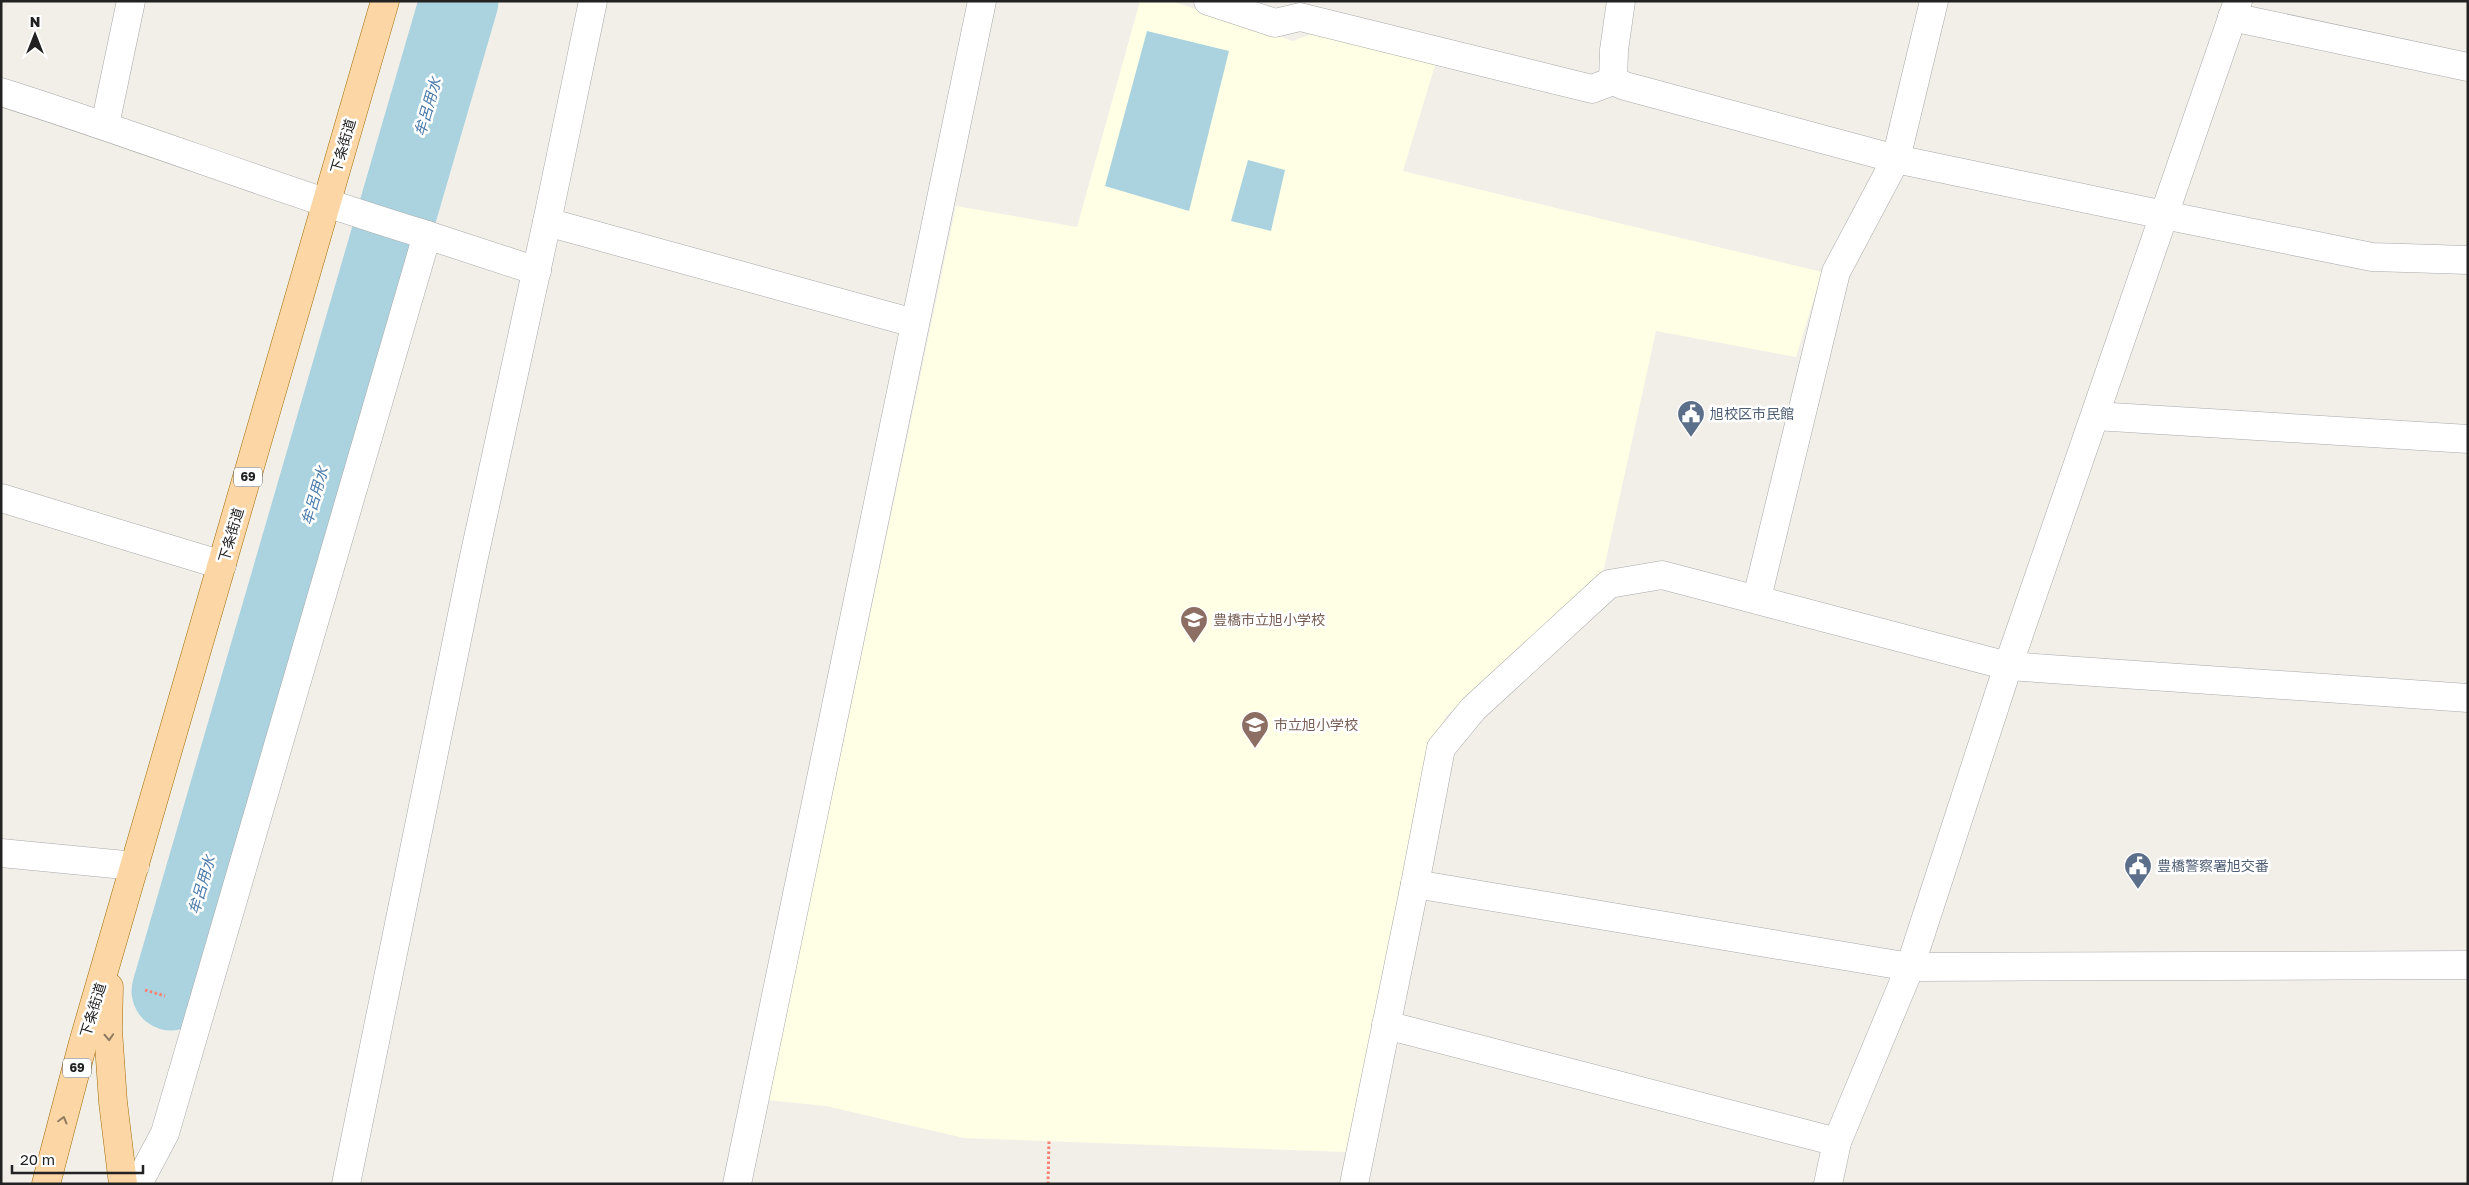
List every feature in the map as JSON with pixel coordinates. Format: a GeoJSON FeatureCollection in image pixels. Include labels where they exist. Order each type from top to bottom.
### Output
{"type":"FeatureCollection","features":[{"type":"Feature","properties":{"kind":"main road","name":"下条街道"},"geometry":{"type":"LineString","coordinates":[[46,1184],[83,1043],[385,1]]}},
{"type":"Feature","properties":{"kind":"main road","name":"下条街道"},"geometry":{"type":"LineString","coordinates":[[110,954],[108,1030],[113,1102],[123,1184]]}},
{"type":"Feature","properties":{"kind":"street"},"geometry":{"type":"LineString","coordinates":[[105,125],[131,1]]}},
{"type":"Feature","properties":{"kind":"street"},"geometry":{"type":"LineString","coordinates":[[346,1184],[472,566],[537,271],[592,1]]}},
{"type":"Feature","properties":{"kind":"street"},"geometry":{"type":"LineString","coordinates":[[737,1184],[982,1]]}},
{"type":"Feature","properties":{"kind":"street"},"geometry":{"type":"LineString","coordinates":[[1208,1],[1275,23],[1302,9],[1592,89],[1613,80],[1625,86],[1896,159],[2164,215],[2372,257],[2468,260]]}},
{"type":"Feature","properties":{"kind":"street"},"geometry":{"type":"LineString","coordinates":[[1613,80],[1621,1]]}},
{"type":"Feature","properties":{"kind":"street"},"geometry":{"type":"LineString","coordinates":[[1757,598],[1836,272],[1896,159],[1934,1]]}},
{"type":"Feature","properties":{"kind":"street"},"geometry":{"type":"LineString","coordinates":[[1828,1184],[1837,1142],[1910,966],[2008,666],[2235,9],[2468,67]]}},
{"type":"Feature","properties":{"kind":"street"},"geometry":{"type":"LineString","coordinates":[[1,92],[105,125],[327,203],[537,271]]}},
{"type":"Feature","properties":{"kind":"street"},"geometry":{"type":"LineString","coordinates":[[547,222],[914,323]]}},
{"type":"Feature","properties":{"kind":"street"},"geometry":{"type":"LineString","coordinates":[[138,1184],[165,1133],[428,235]]}},
{"type":"Feature","properties":{"kind":"street"},"geometry":{"type":"LineString","coordinates":[[2095,416],[2468,439]]}},
{"type":"Feature","properties":{"kind":"street"},"geometry":{"type":"LineString","coordinates":[[1,498],[222,565]]}},
{"type":"Feature","properties":{"kind":"street"},"geometry":{"type":"LineString","coordinates":[[1354,1184],[1415,884],[1440,748],[1474,708],[1609,584],[1662,575],[1738,596],[1757,598],[2008,666],[2468,698]]}},
{"type":"Feature","properties":{"kind":"street"},"geometry":{"type":"LineString","coordinates":[[1,853],[135,866]]}},
{"type":"Feature","properties":{"kind":"street"},"geometry":{"type":"LineString","coordinates":[[1415,884],[1910,966],[2468,965]]}},
{"type":"Feature","properties":{"kind":"street"},"geometry":{"type":"LineString","coordinates":[[1386,1025],[1837,1142]]}},
{"type":"Feature","properties":{"kind":"path"},"geometry":{"type":"LineString","coordinates":[[1048,1184],[1049,1140]]}},
{"type":"Feature","properties":{"kind":"shaded area","name":"豊橋市立旭小学校"},"geometry":{"type":"Polygon","coordinates":[[[1140,1],[1171,1],[1293,41],[1314,33],[1436,62],[1403,171],[1822,272],[1796,357],[1656,331],[1603,573],[1446,716],[1432,746],[1346,1152],[964,1138],[826,1106],[768,1100],[956,206],[1077,227],[1140,1]]]}},
{"type":"Feature","properties":{"kind":"water"},"geometry":{"type":"Polygon","coordinates":[[[1147,31],[1229,51],[1189,211],[1105,186],[1147,31]]]}},
{"type":"Feature","properties":{"kind":"water"},"geometry":{"type":"Polygon","coordinates":[[[1248,160],[1285,170],[1271,231],[1231,221],[1248,160]]]}},
{"type":"Feature","properties":{"kind":"waterway","name":"牟呂用水"},"geometry":{"type":"LineString","coordinates":[[171,991],[459,1]]}},
{"type":"Feature","properties":{"kind":"place","name":"旭校区市民館"},"geometry":{"type":"Point","coordinates":[1691,438]}},
{"type":"Feature","properties":{"kind":"place","name":"豊橋市立旭小学校"},"geometry":{"type":"Point","coordinates":[1194,644]}},
{"type":"Feature","properties":{"kind":"place","name":"市立旭小学校"},"geometry":{"type":"Point","coordinates":[1255,749]}},
{"type":"Feature","properties":{"kind":"place","name":"豊橋警察署旭交番"},"geometry":{"type":"Point","coordinates":[2138,890]}}]}
